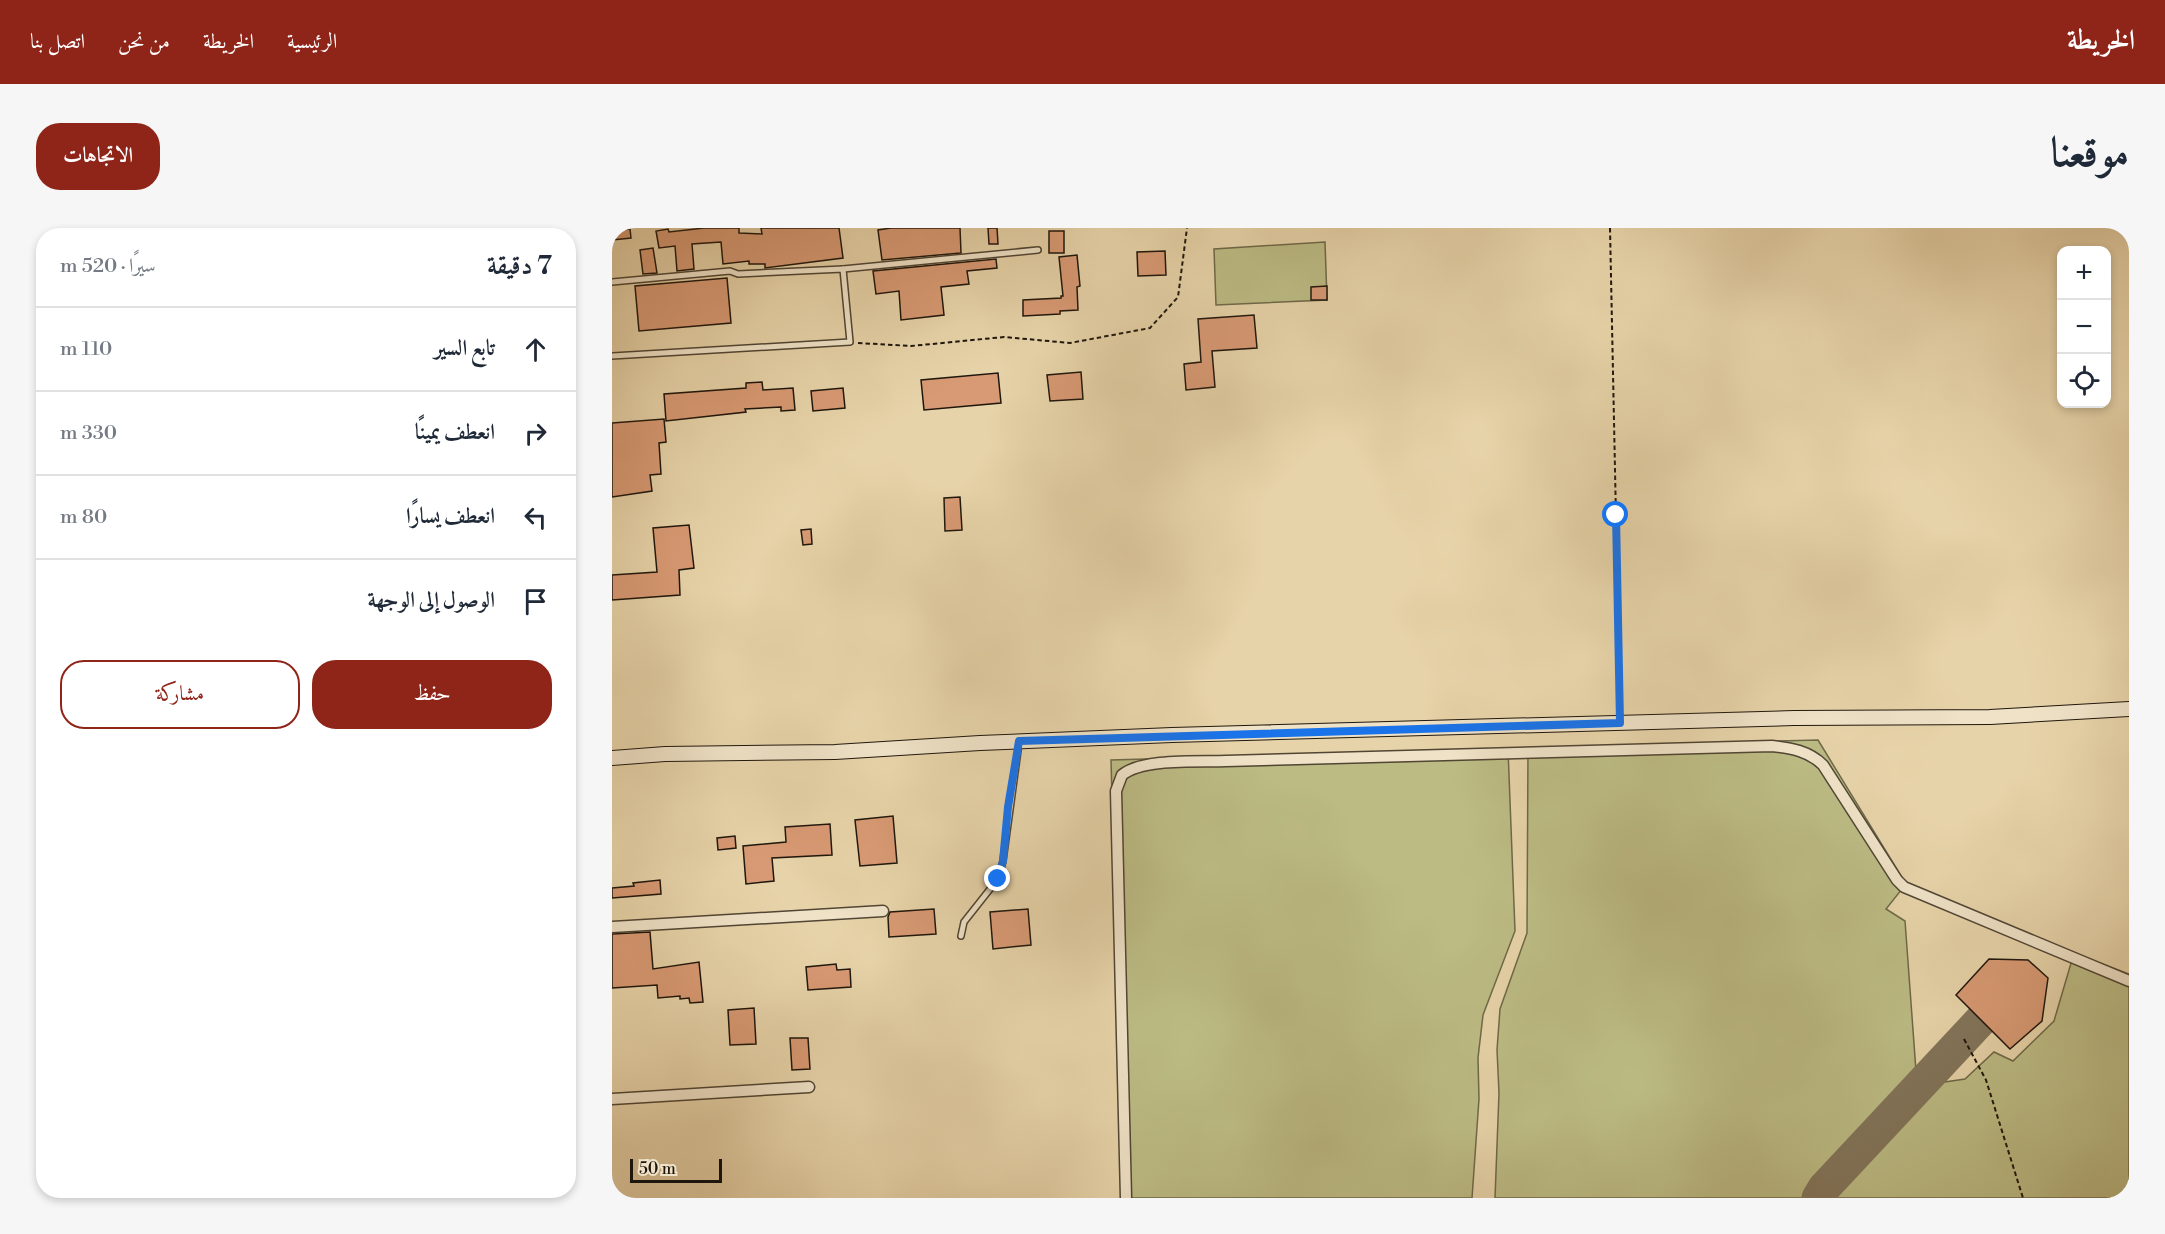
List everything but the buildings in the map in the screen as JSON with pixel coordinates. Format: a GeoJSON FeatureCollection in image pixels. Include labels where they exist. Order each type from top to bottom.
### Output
{"type":"FeatureCollection","features":[{"type":"Feature","properties":{"kind":"street"},"geometry":{"type":"LineString","coordinates":[[612,758],[665,754],[835,752],[1019,741],[1794,718],[1990,717],[2129,709]]}},
{"type":"Feature","properties":{"kind":"street"},"geometry":{"type":"LineString","coordinates":[[1126,1198],[1116,790],[1122,775],[1137,767],[1215,761],[1772,746],[1789,748],[1805,752],[1823,765],[1897,880],[1904,887],[2129,981]]}},
{"type":"Feature","properties":{"kind":"street"},"geometry":{"type":"LineString","coordinates":[[612,927],[883,911]]}},
{"type":"Feature","properties":{"kind":"street"},"geometry":{"type":"LineString","coordinates":[[612,1099],[809,1087]]}},
{"type":"Feature","properties":{"kind":"lane"},"geometry":{"type":"LineString","coordinates":[[612,282],[730,271],[738,274],[843,269],[1038,250]]}},
{"type":"Feature","properties":{"kind":"lane"},"geometry":{"type":"LineString","coordinates":[[612,356],[849,342],[843,269]]}},
{"type":"Feature","properties":{"kind":"lane"},"geometry":{"type":"LineString","coordinates":[[961,936],[964,922],[998,879],[1003,861],[1008,807],[1019,741]]}},
{"type":"Feature","properties":{"kind":"path"},"geometry":{"type":"LineString","coordinates":[[849,342],[911,346],[1004,337],[1070,344],[1150,328],[1178,297],[1187,228]]}},
{"type":"Feature","properties":{"kind":"path"},"geometry":{"type":"LineString","coordinates":[[1610,228],[1620,723]]}},
{"type":"Feature","properties":{"kind":"path"},"geometry":{"type":"LineString","coordinates":[[1964,1039],[1986,1080],[2023,1198]]}},
{"type":"Feature","properties":{"kind":"shaded area"},"geometry":{"type":"Polygon","coordinates":[[[1325,242],[1327,300],[1216,305],[1214,249],[1325,242]]]}},
{"type":"Feature","properties":{"kind":"shaded area"},"geometry":{"type":"Polygon","coordinates":[[[1818,740],[1906,884],[1886,909],[1905,921],[1916,1071],[1817,1180],[1805,1198],[1495,1198],[1499,1093],[1497,1050],[1500,1009],[1527,933],[1528,748],[1818,740]]]}},
{"type":"Feature","properties":{"kind":"shaded area"},"geometry":{"type":"Polygon","coordinates":[[[1508,749],[1515,931],[1483,1015],[1478,1058],[1479,1099],[1472,1198],[1123,1198],[1111,760],[1508,749]]]}},
{"type":"Feature","properties":{"kind":"shaded area"},"geometry":{"type":"Polygon","coordinates":[[[2074,953],[2129,974],[2129,1198],[1831,1198],[1938,1083],[1965,1079],[1994,1052],[2013,1061],[2054,1021],[2074,953]]]}},
{"type":"Feature","properties":{"kind":"taxiway"},"geometry":{"type":"LineString","coordinates":[[1818,1198],[1824,1188],[1981,1020]]}},
{"type":"Feature","properties":{"kind":"route"},"geometry":{"type":"LineString","coordinates":[[998,879],[1003,861],[1008,807],[1019,741],[1620,723],[1616,515]]}}]}
